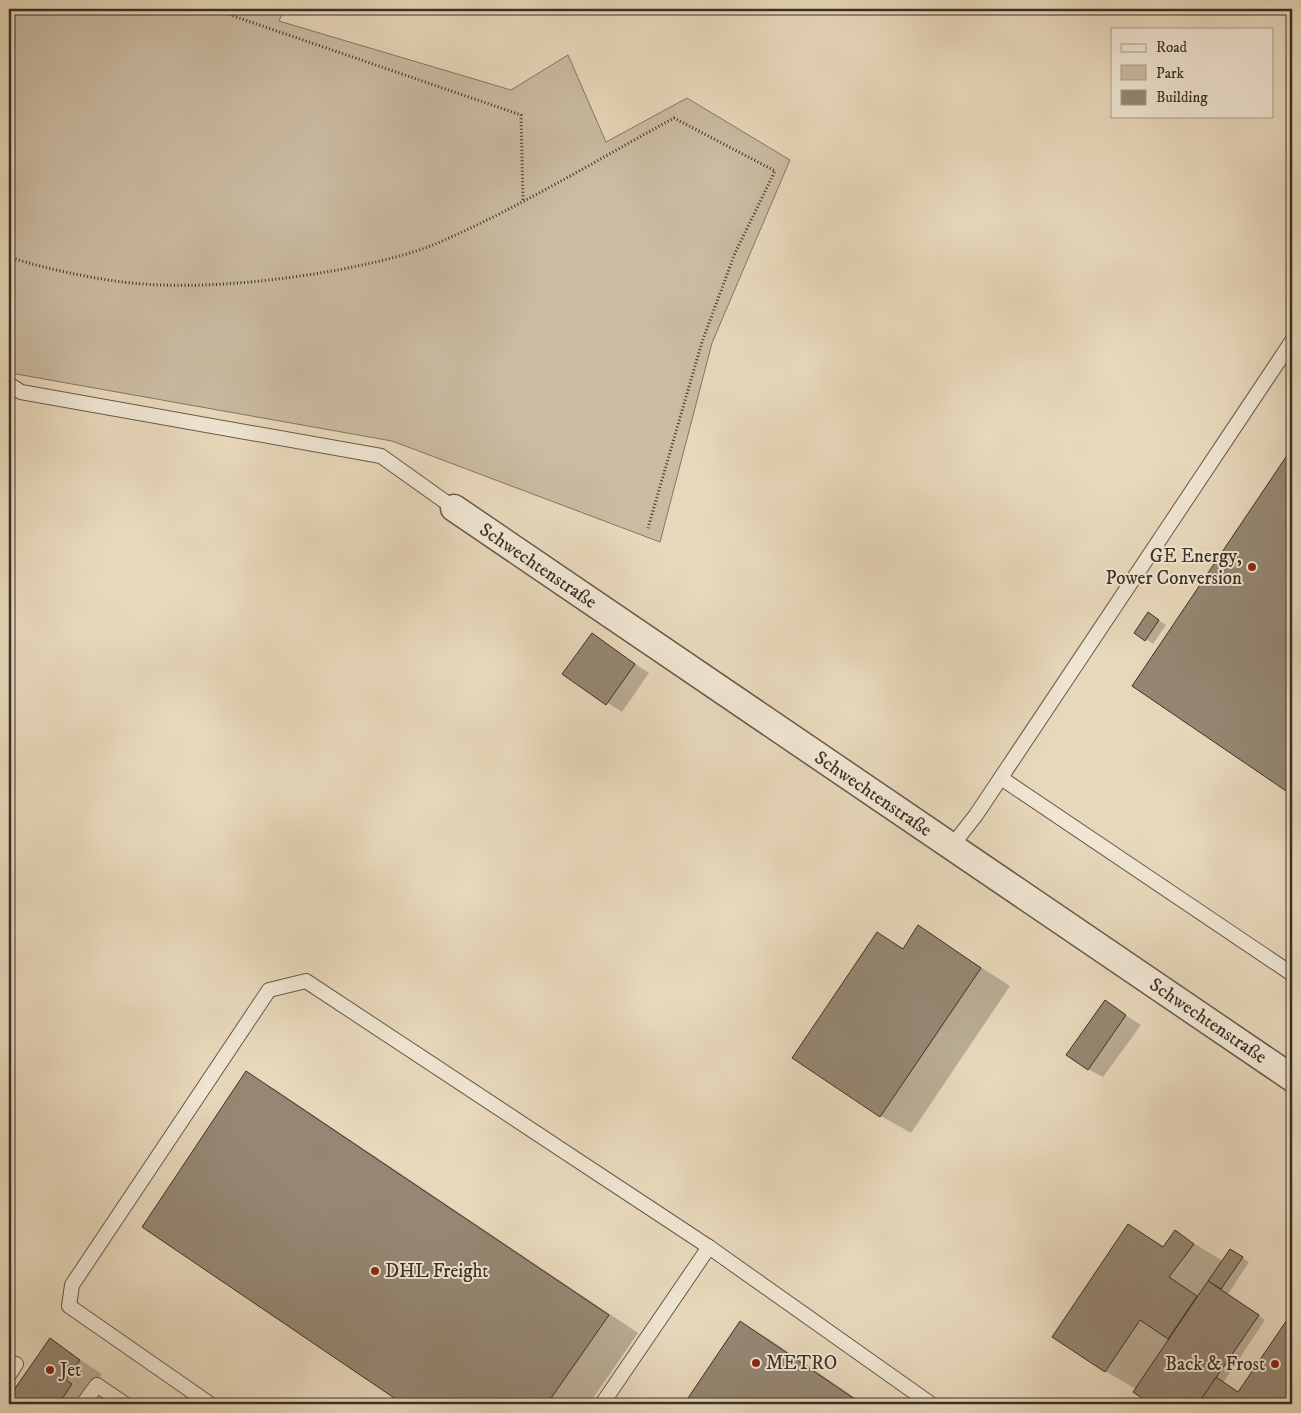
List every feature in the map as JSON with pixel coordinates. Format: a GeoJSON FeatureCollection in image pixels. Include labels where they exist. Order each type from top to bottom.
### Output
{"type":"FeatureCollection","features":[{"type":"Feature","properties":{"kind":"street","name":"Schwechtenstraße"},"geometry":{"type":"LineString","coordinates":[[454,508],[1292,1078]]}},
{"type":"Feature","properties":{"kind":"lane"},"geometry":{"type":"LineString","coordinates":[[952,848],[1001,778],[1292,341]]}},
{"type":"Feature","properties":{"kind":"lane"},"geometry":{"type":"LineString","coordinates":[[9,384],[22,392],[381,456],[454,508]]}},
{"type":"Feature","properties":{"kind":"lane"},"geometry":{"type":"LineString","coordinates":[[1001,778],[1292,974]]}},
{"type":"Feature","properties":{"kind":"lane"},"geometry":{"type":"LineString","coordinates":[[210,1404],[69,1306],[72,1285],[270,990],[306,981],[709,1247],[930,1404]]}},
{"type":"Feature","properties":{"kind":"lane"},"geometry":{"type":"LineString","coordinates":[[602,1404],[709,1247]]}},
{"type":"Feature","properties":{"kind":"lane"},"geometry":{"type":"LineString","coordinates":[[84,1404],[97,1385],[125,1404]]}},
{"type":"Feature","properties":{"kind":"path"},"geometry":{"type":"LineString","coordinates":[[213,9],[521,115],[523,201]]}},
{"type":"Feature","properties":{"kind":"path"},"geometry":{"type":"LineString","coordinates":[[9,257],[32,265],[93,277],[160,286],[231,283],[299,277],[374,263],[438,243],[523,201],[674,118],[775,171],[736,253],[702,342],[648,528]]}},
{"type":"Feature","properties":{"kind":"green space"},"geometry":{"type":"Polygon","coordinates":[[[9,9],[284,9],[279,21],[511,90],[568,55],[606,142],[687,98],[790,160],[712,343],[660,542],[392,441],[16,374],[9,369],[9,9]]]}},
{"type":"Feature","properties":{"kind":"building","name":"GE Energy, Power Conversion"},"geometry":{"type":"Polygon","coordinates":[[[1292,448],[1292,795],[1132,686],[1292,448]]]}},
{"type":"Feature","properties":{"kind":"building"},"geometry":{"type":"Polygon","coordinates":[[[1148,612],[1159,620],[1145,641],[1134,633],[1148,612]]]}},
{"type":"Feature","properties":{"kind":"building"},"geometry":{"type":"Polygon","coordinates":[[[592,633],[635,664],[606,705],[562,674],[592,633]]]}},
{"type":"Feature","properties":{"kind":"building"},"geometry":{"type":"Polygon","coordinates":[[[918,925],[981,968],[880,1117],[792,1058],[877,932],[903,949],[918,925]]]}},
{"type":"Feature","properties":{"kind":"building"},"geometry":{"type":"Polygon","coordinates":[[[1105,1000],[1126,1015],[1088,1070],[1066,1055],[1105,1000]]]}},
{"type":"Feature","properties":{"kind":"building","name":"DHL Freight"},"geometry":{"type":"Polygon","coordinates":[[[246,1071],[609,1315],[547,1404],[403,1404],[142,1227],[246,1071]]]}},
{"type":"Feature","properties":{"kind":"building"},"geometry":{"type":"Polygon","coordinates":[[[1128,1224],[1163,1247],[1175,1230],[1194,1244],[1169,1277],[1197,1296],[1168,1339],[1140,1320],[1105,1372],[1052,1337],[1128,1224]]]}},
{"type":"Feature","properties":{"kind":"building"},"geometry":{"type":"Polygon","coordinates":[[[1230,1249],[1243,1257],[1221,1289],[1208,1281],[1230,1249]]]}},
{"type":"Feature","properties":{"kind":"building"},"geometry":{"type":"Polygon","coordinates":[[[1208,1281],[1259,1315],[1198,1404],[1151,1404],[1133,1392],[1208,1281]]]}},
{"type":"Feature","properties":{"kind":"building","name":"Back & Frost"},"geometry":{"type":"Polygon","coordinates":[[[1291,1314],[1292,1404],[1198,1404],[1216,1377],[1238,1392],[1291,1314]]]}},
{"type":"Feature","properties":{"kind":"building","name":"METRO"},"geometry":{"type":"Polygon","coordinates":[[[740,1321],[862,1404],[684,1404],[740,1321]]]}},
{"type":"Feature","properties":{"kind":"building","name":"Jet"},"geometry":{"type":"Polygon","coordinates":[[[50,1338],[80,1360],[66,1380],[72,1384],[60,1402],[56,1399],[53,1404],[9,1404],[9,1397],[50,1338]]]}},
{"type":"Feature","properties":{"kind":"building"},"geometry":{"type":"Polygon","coordinates":[[[56,1399],[60,1402],[64,1404],[53,1404],[56,1399]]]}},
{"type":"Feature","properties":{"kind":"place","name":"GE Energy, Power Conversion"},"geometry":{"type":"Point","coordinates":[1252,567]}},
{"type":"Feature","properties":{"kind":"place","name":"DHL Freight"},"geometry":{"type":"Point","coordinates":[375,1271]}},
{"type":"Feature","properties":{"kind":"place","name":"METRO"},"geometry":{"type":"Point","coordinates":[756,1363]}},
{"type":"Feature","properties":{"kind":"place","name":"Back & Frost"},"geometry":{"type":"Point","coordinates":[1275,1364]}},
{"type":"Feature","properties":{"kind":"place","name":"Jet"},"geometry":{"type":"Point","coordinates":[50,1370]}}]}
